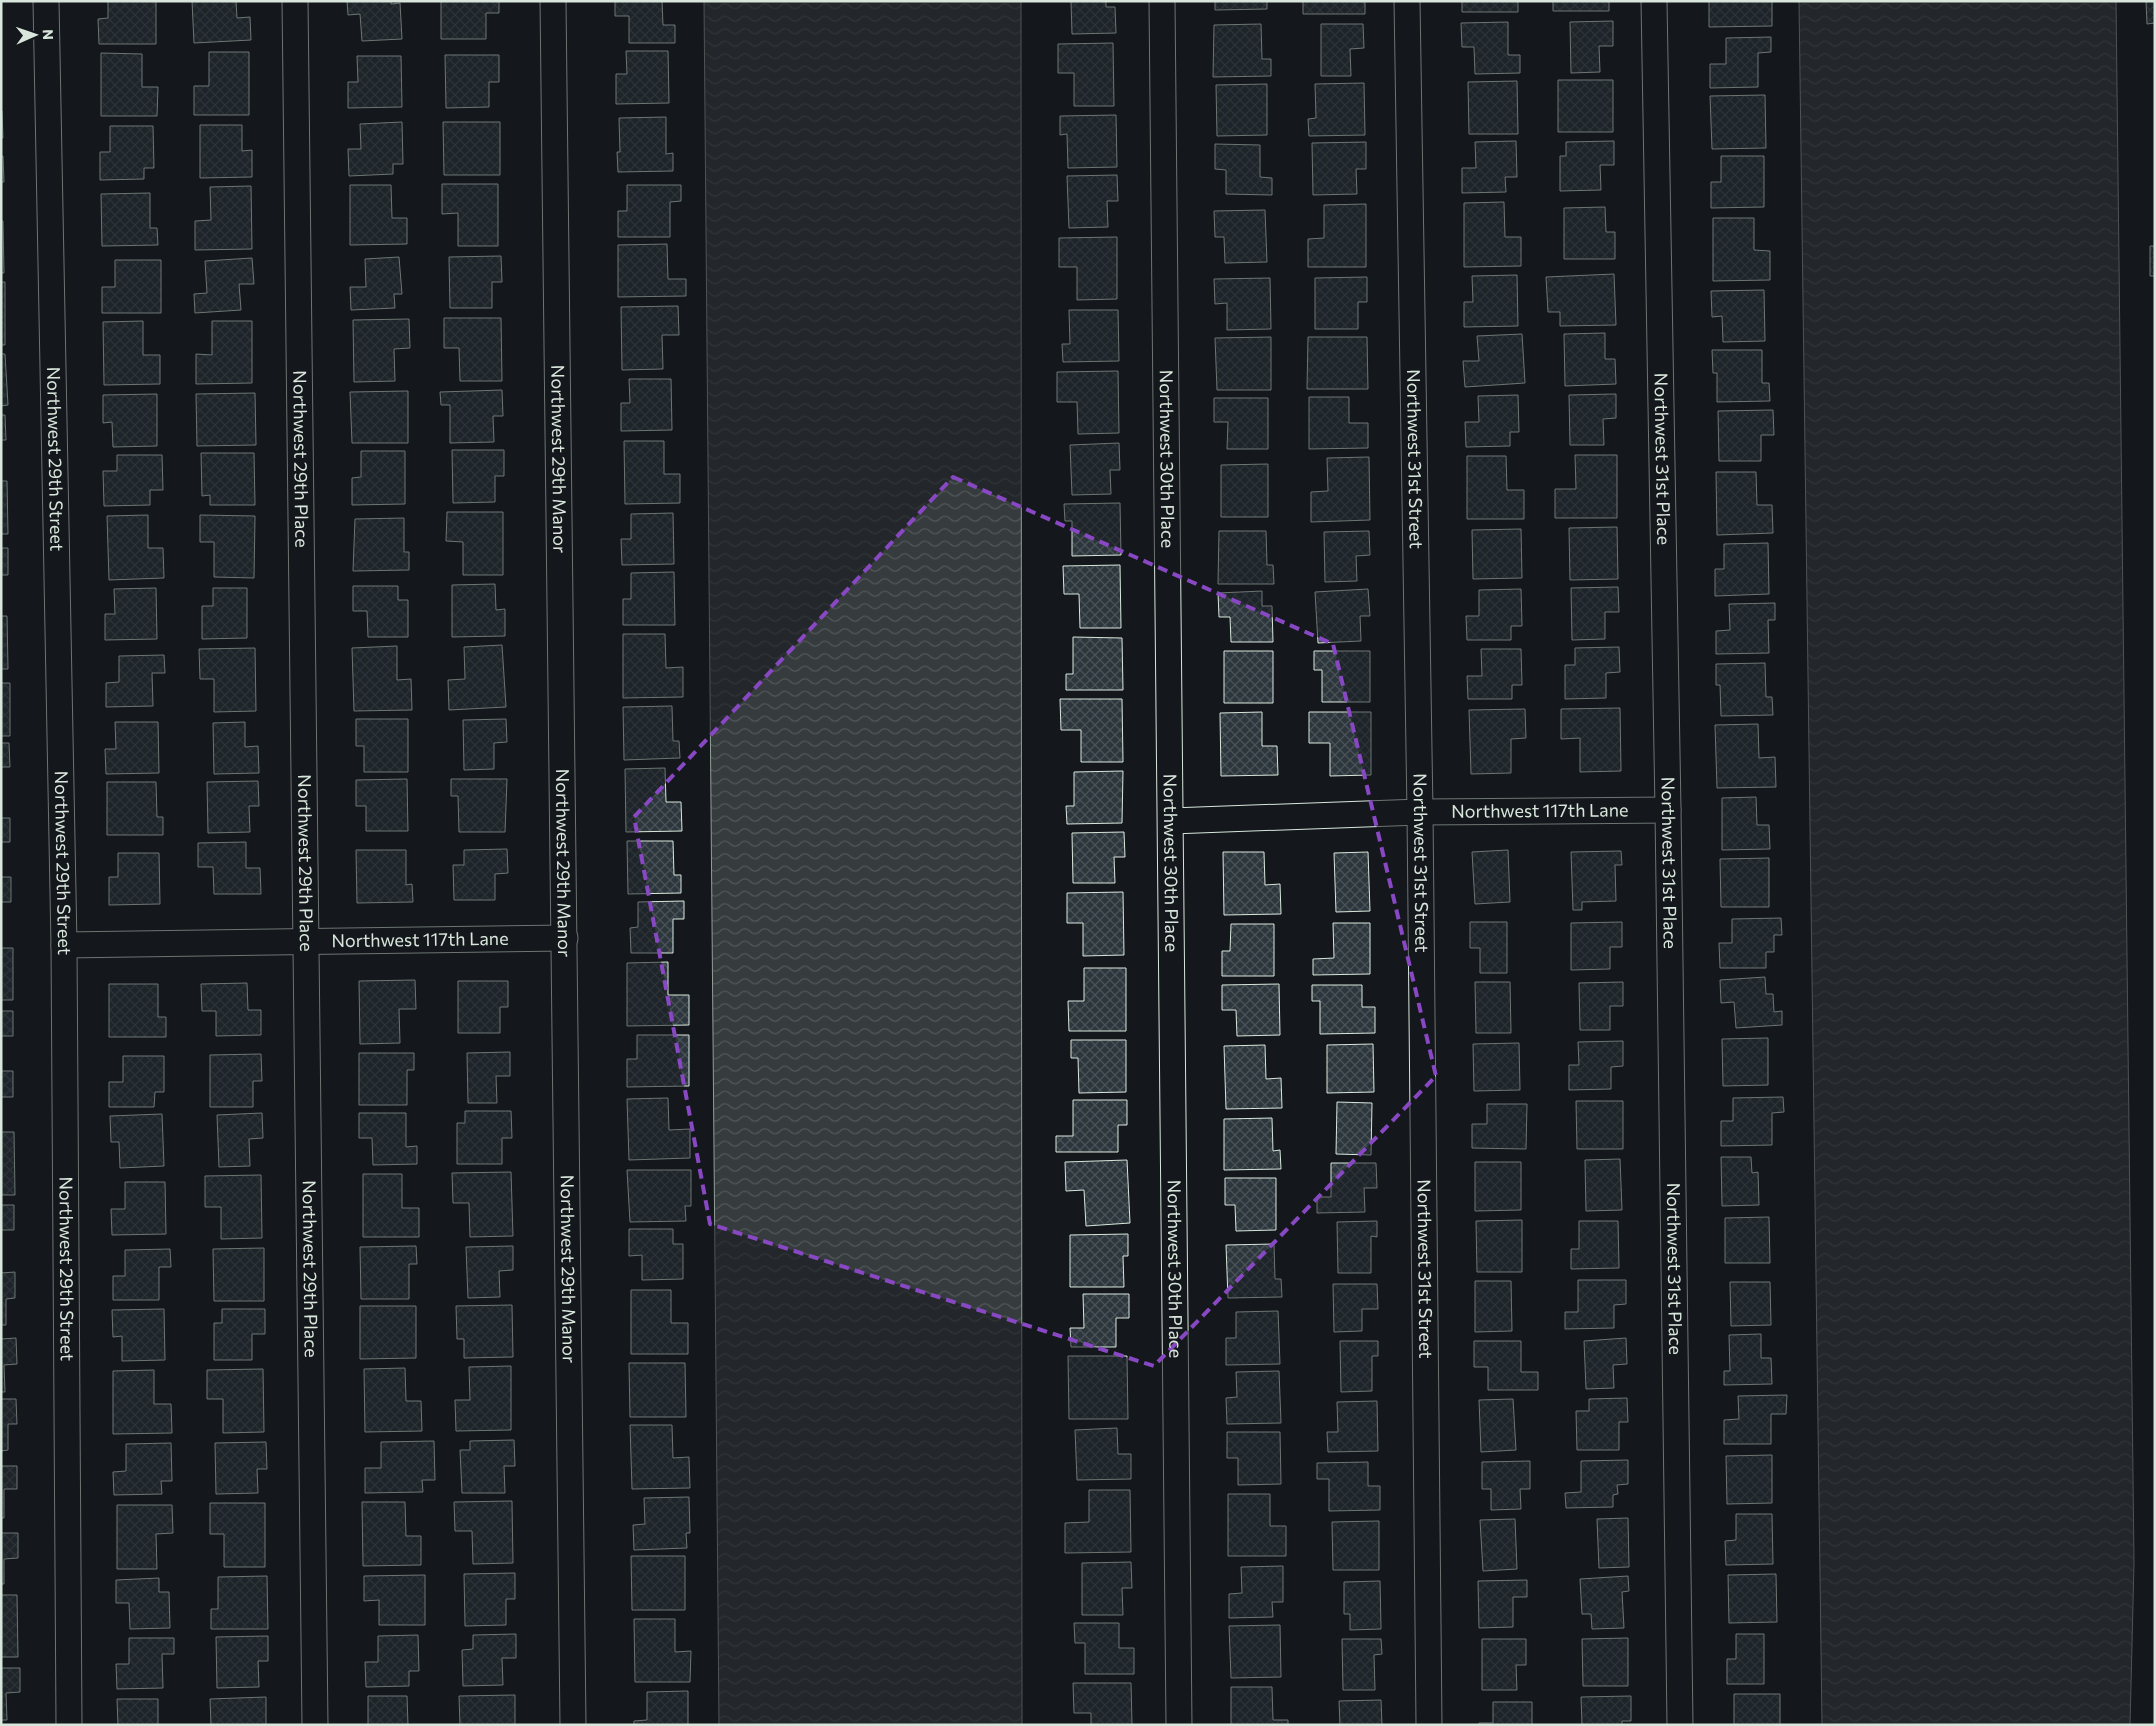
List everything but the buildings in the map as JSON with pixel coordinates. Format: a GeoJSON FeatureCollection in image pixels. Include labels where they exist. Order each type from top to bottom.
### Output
{"type":"FeatureCollection","features":[{"type":"Feature","properties":{"kind":"street","name":"Northwest 29th Street"},"geometry":{"type":"LineString","coordinates":[[46,1],[64,945],[69,1725]]}},
{"type":"Feature","properties":{"kind":"street","name":"Northwest 29th Place"},"geometry":{"type":"LineString","coordinates":[[295,1],[315,1725]]}},
{"type":"Feature","properties":{"kind":"street","name":"Northwest 29th Manor"},"geometry":{"type":"LineString","coordinates":[[553,1],[566,938],[574,1725]]}},
{"type":"Feature","properties":{"kind":"street","name":"Northwest 30th Place"},"geometry":{"type":"LineString","coordinates":[[1162,1],[1180,1725]]}},
{"type":"Feature","properties":{"kind":"street","name":"Northwest 31st Street"},"geometry":{"type":"LineString","coordinates":[[1407,1],[1420,812],[1429,1725]]}},
{"type":"Feature","properties":{"kind":"street","name":"Northwest 31st Place"},"geometry":{"type":"LineString","coordinates":[[1654,1],[1668,810],[1680,1725]]}},
{"type":"Feature","properties":{"kind":"street","name":"Northwest 117th Lane"},"geometry":{"type":"LineString","coordinates":[[1171,821],[1420,812],[1668,810]]}},
{"type":"Feature","properties":{"kind":"street","name":"Northwest 117th Lane"},"geometry":{"type":"LineString","coordinates":[[64,945],[566,938]]}},
{"type":"Feature","properties":{"kind":"highlighted area"},"geometry":{"type":"Polygon","coordinates":[[[953,477],[1333,644],[1436,1076],[1154,1366],[710,1224],[634,817],[953,477]]]}},
{"type":"Feature","properties":{"kind":"water"},"geometry":{"type":"Polygon","coordinates":[[[704,1],[1021,1],[1022,1725],[719,1725],[704,1]]]}},
{"type":"Feature","properties":{"kind":"water"},"geometry":{"type":"Polygon","coordinates":[[[1799,1],[2116,1],[2134,1563],[2130,1725],[1822,1725],[1799,1]]]}}]}
